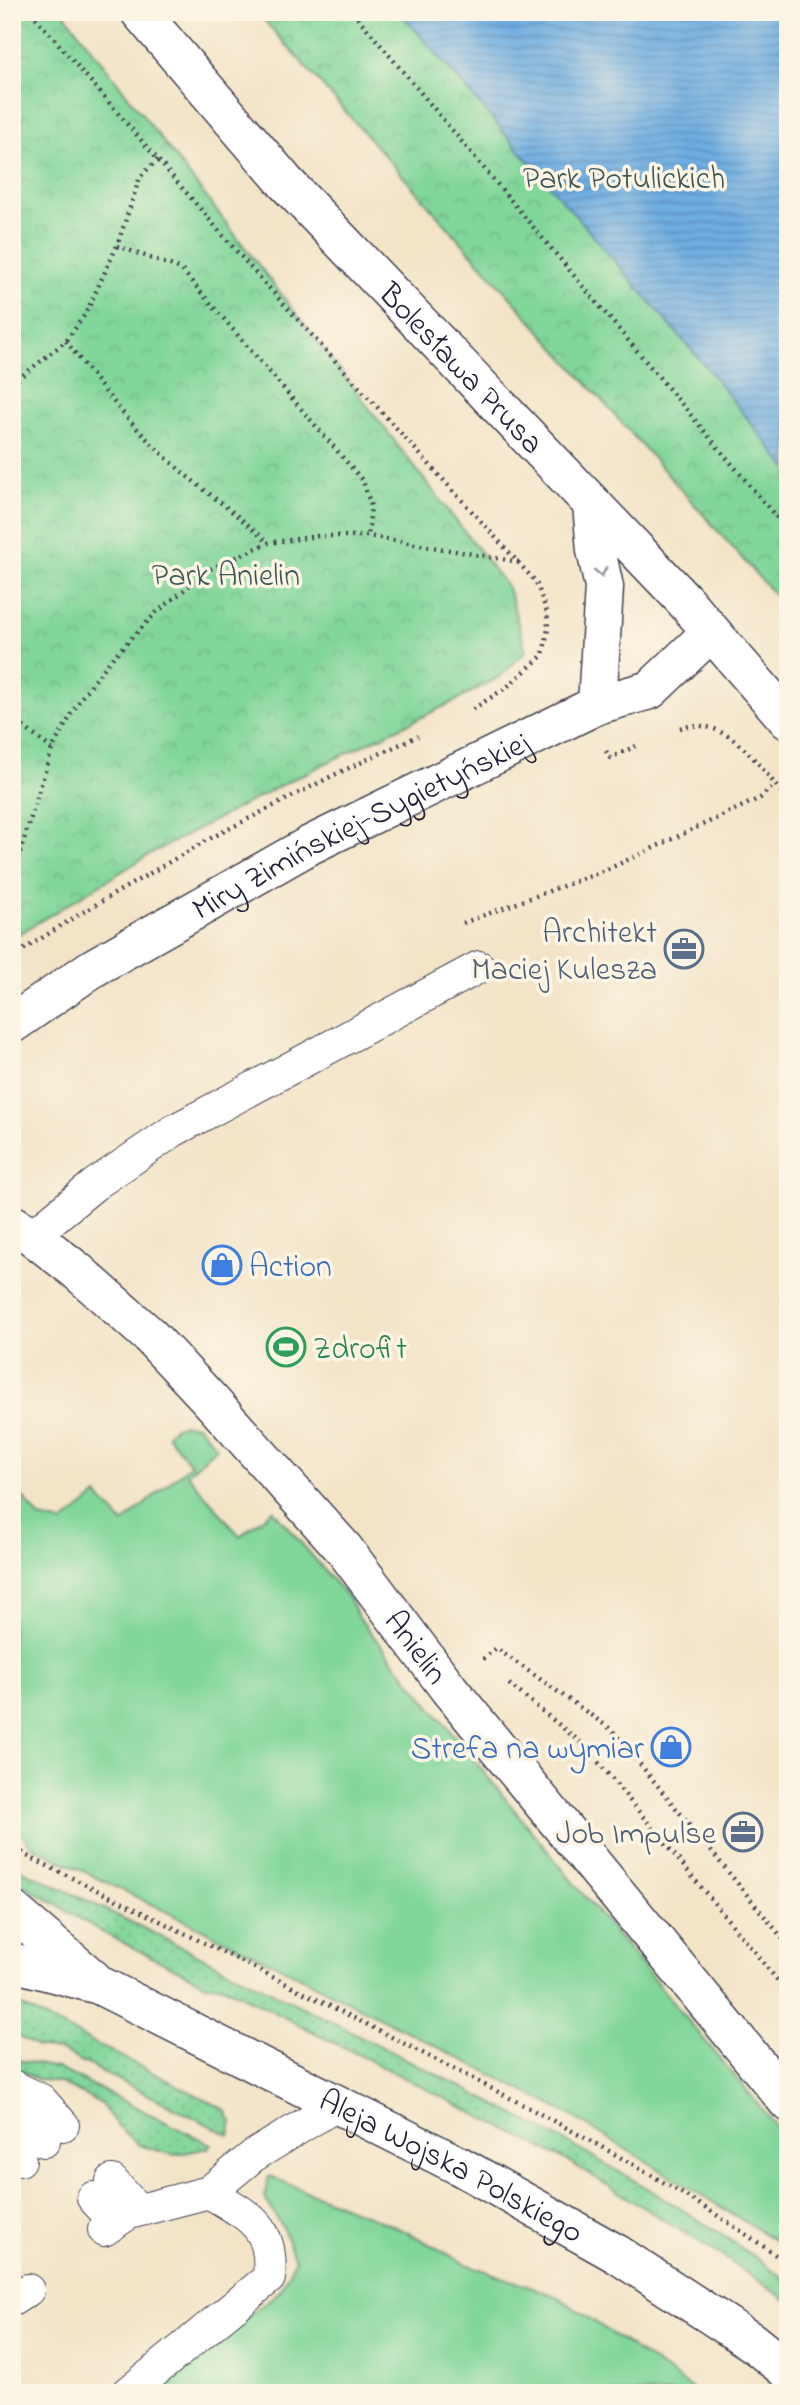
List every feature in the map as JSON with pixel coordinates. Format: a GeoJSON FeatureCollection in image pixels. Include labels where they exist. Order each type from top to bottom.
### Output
{"type":"FeatureCollection","features":[{"type":"Feature","properties":{"kind":"street","name":"Bolesława Prusa"},"geometry":{"type":"LineString","coordinates":[[140,12],[286,183],[592,504],[711,632],[788,720]]}},
{"type":"Feature","properties":{"kind":"street"},"geometry":{"type":"LineString","coordinates":[[592,504],[596,550],[604,587],[597,705]]}},
{"type":"Feature","properties":{"kind":"street","name":"Miry Zimińskiej-Sygietyńskiej"},"geometry":{"type":"LineString","coordinates":[[12,1024],[93,968],[310,845],[597,705],[650,690],[711,632]]}},
{"type":"Feature","properties":{"kind":"street","name":"Anielin"},"geometry":{"type":"LineString","coordinates":[[22,1230],[85,1279],[150,1336],[344,1549],[449,1689],[788,2102]]}},
{"type":"Feature","properties":{"kind":"street","name":"Aleja Wojska Polskiego"},"geometry":{"type":"LineString","coordinates":[[12,1910],[99,1985]]}},
{"type":"Feature","properties":{"kind":"street","name":"Aleja Wojska Polskiego"},"geometry":{"type":"LineString","coordinates":[[12,1962],[99,1985],[458,2165],[617,2254],[742,2335],[788,2371]]}},
{"type":"Feature","properties":{"kind":"lane"},"geometry":{"type":"LineString","coordinates":[[22,1230],[173,1131],[479,967]]}},
{"type":"Feature","properties":{"kind":"lane"},"geometry":{"type":"LineString","coordinates":[[12,2086],[41,2100],[35,2144]]}},
{"type":"Feature","properties":{"kind":"lane"},"geometry":{"type":"LineString","coordinates":[[12,2098],[35,2144]]}},
{"type":"Feature","properties":{"kind":"lane"},"geometry":{"type":"LineString","coordinates":[[103,2190],[119,2221],[209,2192],[253,2156],[338,2104]]}},
{"type":"Feature","properties":{"kind":"lane"},"geometry":{"type":"LineString","coordinates":[[128,2393],[269,2278],[271,2258],[266,2235],[245,2214],[209,2192]]}},
{"type":"Feature","properties":{"kind":"lane"},"geometry":{"type":"LineString","coordinates":[[12,2282],[28,2290],[12,2300]]}},
{"type":"Feature","properties":{"kind":"path"},"geometry":{"type":"LineString","coordinates":[[31,12],[251,268],[536,582],[548,612],[543,655]]}},
{"type":"Feature","properties":{"kind":"path"},"geometry":{"type":"LineString","coordinates":[[353,12],[788,531]]}},
{"type":"Feature","properties":{"kind":"path"},"geometry":{"type":"LineString","coordinates":[[12,384],[66,341],[86,313],[117,246],[140,177],[158,159]]}},
{"type":"Feature","properties":{"kind":"path"},"geometry":{"type":"LineString","coordinates":[[117,246],[181,269],[363,481],[372,506],[368,536]]}},
{"type":"Feature","properties":{"kind":"path"},"geometry":{"type":"LineString","coordinates":[[66,341],[92,376],[157,449],[268,543]]}},
{"type":"Feature","properties":{"kind":"path"},"geometry":{"type":"LineString","coordinates":[[12,879],[52,750],[80,699],[114,656],[157,612],[210,569],[268,543],[318,536],[368,536],[520,562]]}},
{"type":"Feature","properties":{"kind":"path"},"geometry":{"type":"LineString","coordinates":[[780,638],[788,631]]}},
{"type":"Feature","properties":{"kind":"path"},"geometry":{"type":"LineString","coordinates":[[12,718],[52,750]]}},
{"type":"Feature","properties":{"kind":"path"},"geometry":{"type":"LineString","coordinates":[[671,731],[696,726],[710,727],[728,735],[788,800]]}},
{"type":"Feature","properties":{"kind":"path"},"geometry":{"type":"LineString","coordinates":[[603,744],[610,758],[641,743]]}},
{"type":"Feature","properties":{"kind":"path"},"geometry":{"type":"LineString","coordinates":[[479,967],[458,925],[606,870],[760,797],[774,785]]}},
{"type":"Feature","properties":{"kind":"path"},"geometry":{"type":"LineString","coordinates":[[486,1656],[493,1664]]}},
{"type":"Feature","properties":{"kind":"path"},"geometry":{"type":"LineString","coordinates":[[515,1661],[612,1730],[788,1945]]}},
{"type":"Feature","properties":{"kind":"path"},"geometry":{"type":"LineString","coordinates":[[505,1681],[585,1746],[788,1993]]}},
{"type":"Feature","properties":{"kind":"path"},"geometry":{"type":"LineString","coordinates":[[12,1842],[25,1855],[192,1936],[568,2128],[674,2189],[788,2264]]}},
{"type":"Feature","properties":{"kind":"green space","name":"Park Anielin"},"geometry":{"type":"Polygon","coordinates":[[[12,12],[63,12],[508,588],[526,651],[501,676],[291,780],[152,853],[19,934],[12,932],[12,12]]]}},
{"type":"Feature","properties":{"kind":"green space","name":"Park Potulickich"},"geometry":{"type":"Polygon","coordinates":[[[257,12],[788,12],[788,610],[257,12]]]}},
{"type":"Feature","properties":{"kind":"green space"},"geometry":{"type":"Polygon","coordinates":[[[183,1424],[197,1425],[217,1447],[187,1474],[240,1536],[273,1510],[349,1599],[358,1617],[585,1897],[788,2140],[788,2248],[565,2112],[300,1977],[32,1846],[12,1824],[12,1484],[40,1518],[63,1523],[97,1495],[123,1523],[191,1464],[167,1435],[173,1428],[183,1424]]]}},
{"type":"Feature","properties":{"kind":"green space"},"geometry":{"type":"Polygon","coordinates":[[[12,1863],[433,2072],[589,2155],[691,2215],[788,2281],[788,2301],[722,2256],[568,2161],[223,1986],[207,1985],[102,1932],[12,1878],[12,1863]]]}},
{"type":"Feature","properties":{"kind":"green space"},"geometry":{"type":"Polygon","coordinates":[[[12,2001],[226,2110],[232,2122],[229,2135],[61,2051],[37,2047],[12,2033],[12,2001]]]}},
{"type":"Feature","properties":{"kind":"green space"},"geometry":{"type":"Polygon","coordinates":[[[12,2059],[57,2068],[212,2145],[174,2155],[139,2145],[116,2124],[100,2103],[60,2083],[37,2079],[12,2067],[12,2059]]]}},
{"type":"Feature","properties":{"kind":"green space"},"geometry":{"type":"Polygon","coordinates":[[[269,2176],[405,2231],[466,2264],[558,2297],[699,2393],[151,2393],[280,2291],[295,2260],[282,2226],[264,2197],[269,2176]]]}},
{"type":"Feature","properties":{"kind":"water"},"geometry":{"type":"Polygon","coordinates":[[[400,12],[788,12],[788,470],[707,368],[400,12]]]}},
{"type":"Feature","properties":{"kind":"place","name":"Architekt Maciej Kulesza"},"geometry":{"type":"Point","coordinates":[684,949]}},
{"type":"Feature","properties":{"kind":"place","name":"Action"},"geometry":{"type":"Point","coordinates":[222,1265]}},
{"type":"Feature","properties":{"kind":"place","name":"Zdrofit"},"geometry":{"type":"Point","coordinates":[286,1347]}},
{"type":"Feature","properties":{"kind":"place","name":"Strefa na wymiar"},"geometry":{"type":"Point","coordinates":[671,1747]}},
{"type":"Feature","properties":{"kind":"place","name":"Job Impulse"},"geometry":{"type":"Point","coordinates":[743,1832]}}]}
